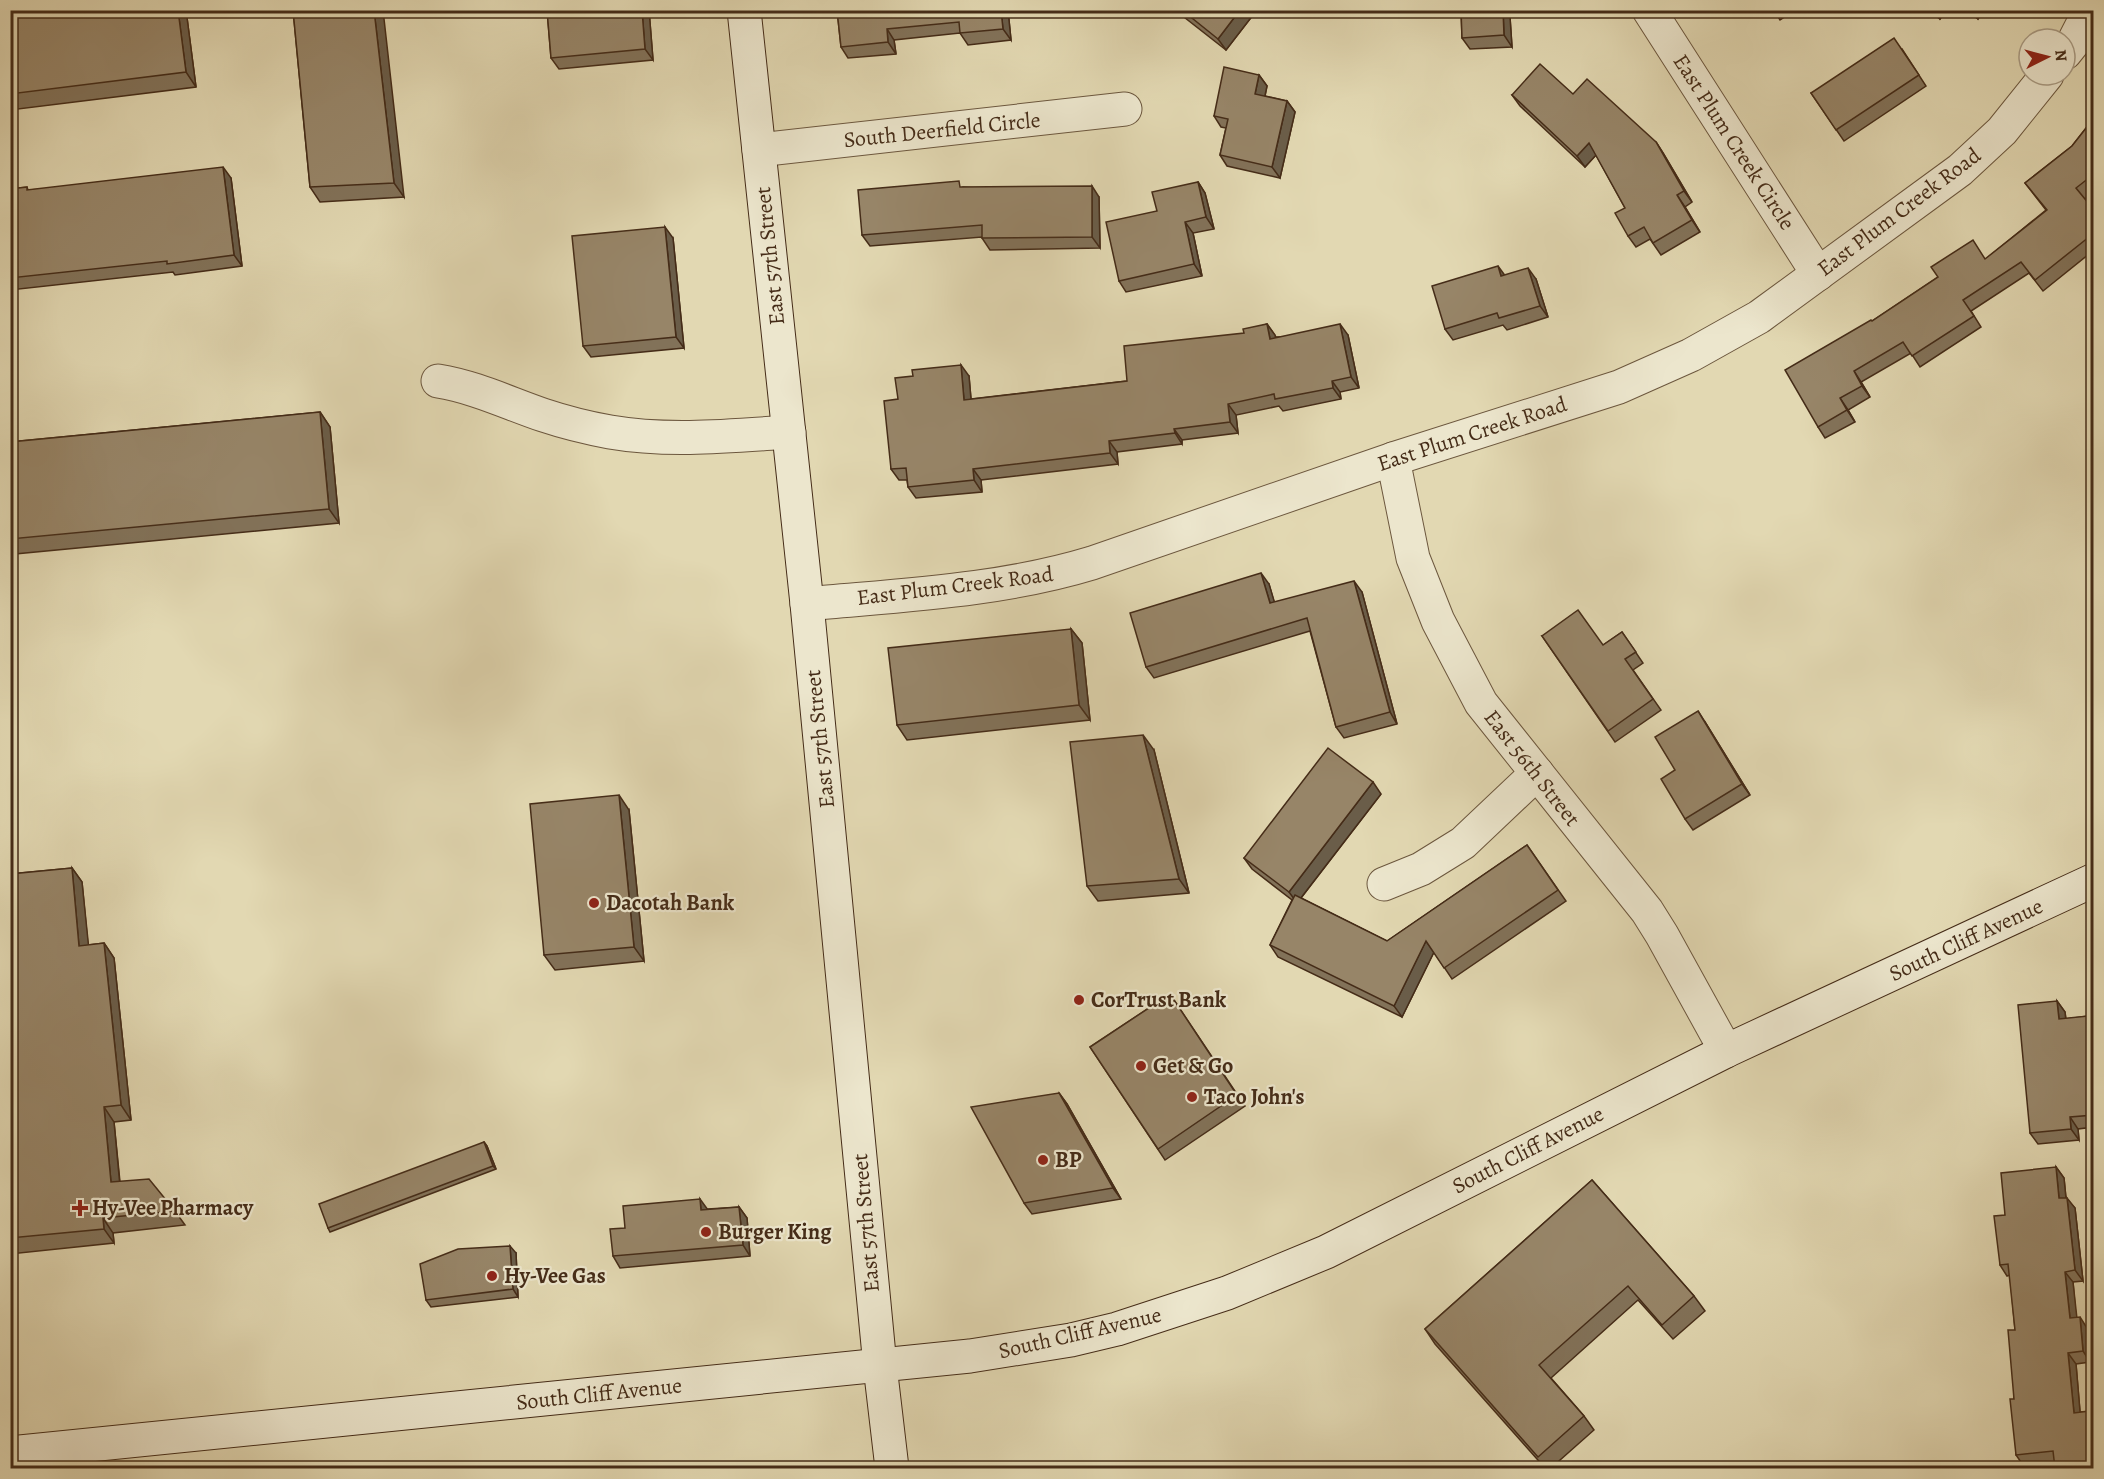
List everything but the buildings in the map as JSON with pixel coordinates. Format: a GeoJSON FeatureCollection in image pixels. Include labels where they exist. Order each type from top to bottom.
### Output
{"type":"FeatureCollection","features":[{"type":"Feature","properties":{"kind":"main road","name":"East 57th Street"},"geometry":{"type":"LineString","coordinates":[[744,10],[807,604],[880,1366],[892,1468]]}},
{"type":"Feature","properties":{"kind":"main road","name":"East Plum Creek Circle"},"geometry":{"type":"LineString","coordinates":[[1649,10],[1818,274]]}},
{"type":"Feature","properties":{"kind":"main road"},"geometry":{"type":"LineString","coordinates":[[2077,36],[2090,10]]}},
{"type":"Feature","properties":{"kind":"main road","name":"East Plum Creek Road"},"geometry":{"type":"LineString","coordinates":[[807,604],[979,587],[1059,573],[1092,564],[1394,459],[1619,387],[1691,355],[1759,316],[1818,274],[1960,170],[2002,131],[2037,87]]}},
{"type":"Feature","properties":{"kind":"main road","name":"South Deerfield Circle"},"geometry":{"type":"LineString","coordinates":[[759,150],[1125,109]]}},
{"type":"Feature","properties":{"kind":"main road"},"geometry":{"type":"LineString","coordinates":[[438,381],[457,384],[544,415],[610,432],[692,437],[789,432]]}},
{"type":"Feature","properties":{"kind":"main road","name":"East 56th Street"},"geometry":{"type":"LineString","coordinates":[[1394,459],[1413,558],[1438,621],[1481,703],[1647,911],[1726,1051]]}},
{"type":"Feature","properties":{"kind":"main road"},"geometry":{"type":"LineString","coordinates":[[1384,884],[1421,869],[1463,843],[1537,773]]}},
{"type":"Feature","properties":{"kind":"main road","name":"South Cliff Avenue"},"geometry":{"type":"LineString","coordinates":[[10,1453],[970,1356],[1071,1340],[1117,1329],[1227,1293],[1326,1252],[1726,1051],[2094,880]]}},
{"type":"Feature","properties":{"kind":"place","name":"Dacotah Bank"},"geometry":{"type":"Point","coordinates":[594,903]}},
{"type":"Feature","properties":{"kind":"place","name":"CorTrust Bank"},"geometry":{"type":"Point","coordinates":[1079,1000]}},
{"type":"Feature","properties":{"kind":"place","name":"Get & Go"},"geometry":{"type":"Point","coordinates":[1141,1066]}},
{"type":"Feature","properties":{"kind":"place","name":"Taco John's"},"geometry":{"type":"Point","coordinates":[1192,1097]}},
{"type":"Feature","properties":{"kind":"place","name":"BP"},"geometry":{"type":"Point","coordinates":[1043,1160]}},
{"type":"Feature","properties":{"kind":"place","name":"Hy-Vee Pharmacy"},"geometry":{"type":"Point","coordinates":[80,1208]}},
{"type":"Feature","properties":{"kind":"place","name":"Burger King"},"geometry":{"type":"Point","coordinates":[706,1232]}},
{"type":"Feature","properties":{"kind":"place","name":"Hy-Vee Gas"},"geometry":{"type":"Point","coordinates":[492,1276]}}]}
